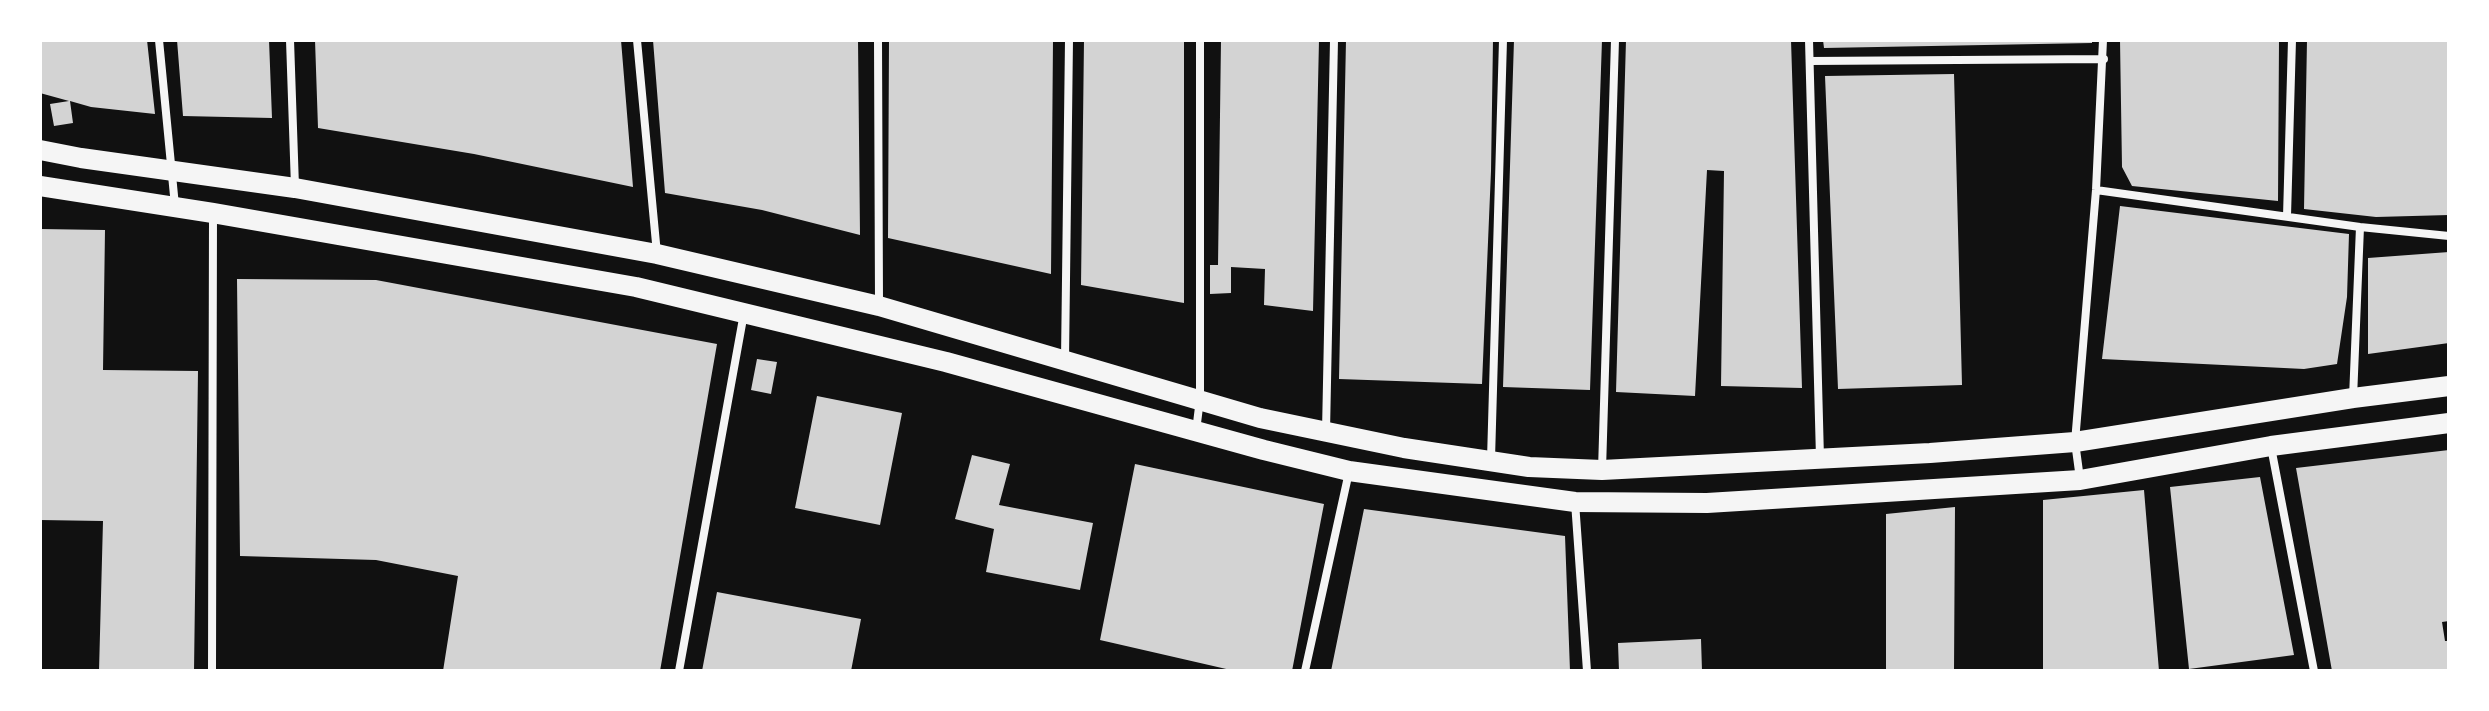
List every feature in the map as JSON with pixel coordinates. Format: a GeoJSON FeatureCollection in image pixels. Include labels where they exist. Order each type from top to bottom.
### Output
{"type":"FeatureCollection","features":[{"type":"Feature","properties":{"kind":"main road"},"geometry":{"type":"LineString","coordinates":[[40,150],[295,188],[657,254],[879,306],[1260,418],[1404,448],[1529,467],[1602,470],[2075,442],[2449,386]]}},
{"type":"Feature","properties":{"kind":"main road"},"geometry":{"type":"LineString","coordinates":[[40,186],[636,287],[946,362],[1349,471],[1575,502],[1707,503],[2080,480],[2271,446],[2449,423]]}},
{"type":"Feature","properties":{"kind":"street"},"geometry":{"type":"LineString","coordinates":[[159,40],[175,207]]}},
{"type":"Feature","properties":{"kind":"street"},"geometry":{"type":"LineString","coordinates":[[290,40],[295,188]]}},
{"type":"Feature","properties":{"kind":"street"},"geometry":{"type":"LineString","coordinates":[[637,40],[657,254]]}},
{"type":"Feature","properties":{"kind":"street"},"geometry":{"type":"LineString","coordinates":[[878,40],[879,306]]}},
{"type":"Feature","properties":{"kind":"street"},"geometry":{"type":"LineString","coordinates":[[1065,360],[1069,40]]}},
{"type":"Feature","properties":{"kind":"street"},"geometry":{"type":"LineString","coordinates":[[1196,431],[1200,399],[1200,40]]}},
{"type":"Feature","properties":{"kind":"street"},"geometry":{"type":"LineString","coordinates":[[1326,433],[1334,40]]}},
{"type":"Feature","properties":{"kind":"street"},"geometry":{"type":"LineString","coordinates":[[1491,460],[1503,40]]}},
{"type":"Feature","properties":{"kind":"street"},"geometry":{"type":"LineString","coordinates":[[1602,470],[1615,40]]}},
{"type":"Feature","properties":{"kind":"street"},"geometry":{"type":"LineString","coordinates":[[1809,40],[1820,458]]}},
{"type":"Feature","properties":{"kind":"street"},"geometry":{"type":"LineString","coordinates":[[2080,480],[2075,442],[2096,190],[2103,40]]}},
{"type":"Feature","properties":{"kind":"street"},"geometry":{"type":"LineString","coordinates":[[2287,216],[2292,40]]}},
{"type":"Feature","properties":{"kind":"street"},"geometry":{"type":"LineString","coordinates":[[1810,61],[2104,59]]}},
{"type":"Feature","properties":{"kind":"street"},"geometry":{"type":"LineString","coordinates":[[2096,190],[2360,227],[2449,236]]}},
{"type":"Feature","properties":{"kind":"street"},"geometry":{"type":"LineString","coordinates":[[212,671],[213,213]]}},
{"type":"Feature","properties":{"kind":"street"},"geometry":{"type":"LineString","coordinates":[[2353,398],[2360,227]]}},
{"type":"Feature","properties":{"kind":"street"},"geometry":{"type":"LineString","coordinates":[[679,671],[744,313]]}},
{"type":"Feature","properties":{"kind":"street"},"geometry":{"type":"LineString","coordinates":[[2271,446],[2314,671]]}},
{"type":"Feature","properties":{"kind":"street"},"geometry":{"type":"LineString","coordinates":[[1305,671],[1349,471]]}},
{"type":"Feature","properties":{"kind":"street"},"geometry":{"type":"LineString","coordinates":[[1575,502],[1587,671]]}},
{"type":"Feature","properties":{"kind":"building"},"geometry":{"type":"Polygon","coordinates":[[[40,40],[147,40],[155,114],[91,107],[70,101],[73,123],[54,126],[50,104],[69,101],[40,93],[40,40]]]}},
{"type":"Feature","properties":{"kind":"building"},"geometry":{"type":"Polygon","coordinates":[[[177,40],[269,40],[272,118],[183,116],[177,40]]]}},
{"type":"Feature","properties":{"kind":"building"},"geometry":{"type":"Polygon","coordinates":[[[315,40],[621,40],[633,187],[474,154],[318,128],[315,40]]]}},
{"type":"Feature","properties":{"kind":"building"},"geometry":{"type":"Polygon","coordinates":[[[653,40],[858,40],[860,235],[762,210],[665,193],[653,40]]]}},
{"type":"Feature","properties":{"kind":"building"},"geometry":{"type":"Polygon","coordinates":[[[889,40],[1053,40],[1051,274],[888,238],[889,40]]]}},
{"type":"Feature","properties":{"kind":"building"},"geometry":{"type":"Polygon","coordinates":[[[1084,40],[1184,40],[1184,303],[1081,285],[1084,40]]]}},
{"type":"Feature","properties":{"kind":"building"},"geometry":{"type":"Polygon","coordinates":[[[1221,40],[1319,40],[1313,311],[1264,305],[1265,269],[1231,267],[1231,293],[1210,294],[1210,265],[1218,265],[1221,40]]]}},
{"type":"Feature","properties":{"kind":"building"},"geometry":{"type":"Polygon","coordinates":[[[1346,40],[1493,40],[1482,384],[1339,379],[1346,40]]]}},
{"type":"Feature","properties":{"kind":"building"},"geometry":{"type":"Polygon","coordinates":[[[1514,40],[1602,40],[1590,390],[1503,387],[1514,40]]]}},
{"type":"Feature","properties":{"kind":"building"},"geometry":{"type":"Polygon","coordinates":[[[1626,40],[1791,40],[1802,388],[1721,386],[1724,171],[1707,170],[1695,396],[1616,392],[1626,40]]]}},
{"type":"Feature","properties":{"kind":"building"},"geometry":{"type":"Polygon","coordinates":[[[1823,40],[2092,40],[2092,43],[1824,48],[1823,40]]]}},
{"type":"Feature","properties":{"kind":"building"},"geometry":{"type":"Polygon","coordinates":[[[2120,40],[2279,40],[2278,201],[2132,186],[2122,167],[2120,40]]]}},
{"type":"Feature","properties":{"kind":"building"},"geometry":{"type":"Polygon","coordinates":[[[2307,40],[2449,40],[2449,215],[2376,217],[2304,209],[2307,40]]]}},
{"type":"Feature","properties":{"kind":"building"},"geometry":{"type":"Polygon","coordinates":[[[1954,74],[1962,385],[1838,389],[1825,76],[1954,74]]]}},
{"type":"Feature","properties":{"kind":"building"},"geometry":{"type":"Polygon","coordinates":[[[2120,206],[2349,234],[2347,297],[2337,364],[2304,369],[2102,359],[2120,206]]]}},
{"type":"Feature","properties":{"kind":"building"},"geometry":{"type":"Polygon","coordinates":[[[40,229],[105,230],[103,370],[198,371],[194,671],[99,671],[103,521],[40,520],[40,229]]]}},
{"type":"Feature","properties":{"kind":"building"},"geometry":{"type":"Polygon","coordinates":[[[2449,252],[2449,343],[2368,354],[2368,258],[2449,252]]]}},
{"type":"Feature","properties":{"kind":"building"},"geometry":{"type":"Polygon","coordinates":[[[237,279],[376,280],[717,344],[660,671],[443,671],[458,576],[376,560],[240,556],[237,279]]]}},
{"type":"Feature","properties":{"kind":"building"},"geometry":{"type":"Polygon","coordinates":[[[757,359],[777,362],[771,394],[751,390],[757,359]]]}},
{"type":"Feature","properties":{"kind":"building"},"geometry":{"type":"Polygon","coordinates":[[[817,396],[902,413],[880,525],[795,508],[817,396]]]}},
{"type":"Feature","properties":{"kind":"building"},"geometry":{"type":"Polygon","coordinates":[[[2449,450],[2449,621],[2442,622],[2445,641],[2449,641],[2449,671],[2332,671],[2296,468],[2449,450]]]}},
{"type":"Feature","properties":{"kind":"building"},"geometry":{"type":"Polygon","coordinates":[[[972,455],[1010,464],[999,505],[1093,523],[1080,590],[986,572],[994,529],[955,519],[972,455]]]}},
{"type":"Feature","properties":{"kind":"building"},"geometry":{"type":"Polygon","coordinates":[[[1135,464],[1324,504],[1292,671],[1235,671],[1100,640],[1135,464]]]}},
{"type":"Feature","properties":{"kind":"building"},"geometry":{"type":"Polygon","coordinates":[[[2260,477],[2294,655],[2189,669],[2170,487],[2260,477]]]}},
{"type":"Feature","properties":{"kind":"building"},"geometry":{"type":"Polygon","coordinates":[[[2144,490],[2159,671],[2043,671],[2043,500],[2144,490]]]}},
{"type":"Feature","properties":{"kind":"building"},"geometry":{"type":"Polygon","coordinates":[[[1955,507],[1954,671],[1886,671],[1886,514],[1955,507]]]}},
{"type":"Feature","properties":{"kind":"building"},"geometry":{"type":"Polygon","coordinates":[[[1364,509],[1565,536],[1570,671],[1331,671],[1364,509]]]}},
{"type":"Feature","properties":{"kind":"building"},"geometry":{"type":"Polygon","coordinates":[[[717,592],[861,619],[851,671],[702,671],[717,592]]]}},
{"type":"Feature","properties":{"kind":"building"},"geometry":{"type":"Polygon","coordinates":[[[1701,639],[1702,671],[1619,671],[1618,643],[1701,639]]]}}]}
